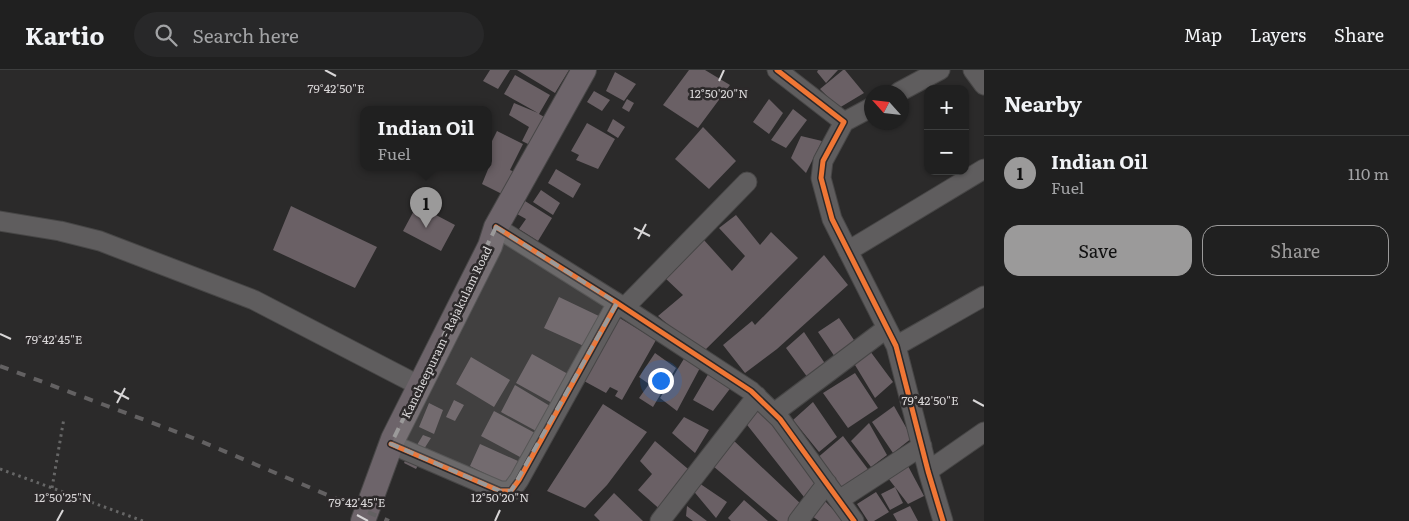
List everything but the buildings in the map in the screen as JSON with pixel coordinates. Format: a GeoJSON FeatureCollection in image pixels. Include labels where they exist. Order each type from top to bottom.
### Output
{"type":"FeatureCollection","features":[{"type":"Feature","properties":{"kind":"main road","name":"Kancheepuram - Rajakulam Road"},"geometry":{"type":"LineString","coordinates":[[363,521],[391,444],[490,246],[496,227],[583,70]]}},
{"type":"Feature","properties":{"kind":"street"},"geometry":{"type":"LineString","coordinates":[[777,70],[844,122]]}},
{"type":"Feature","properties":{"kind":"street"},"geometry":{"type":"LineString","coordinates":[[909,86],[940,70]]}},
{"type":"Feature","properties":{"kind":"street"},"geometry":{"type":"LineString","coordinates":[[973,70],[984,85]]}},
{"type":"Feature","properties":{"kind":"street"},"geometry":{"type":"LineString","coordinates":[[864,111],[844,122],[823,161],[821,178],[832,219],[896,346],[928,471],[943,521]]}},
{"type":"Feature","properties":{"kind":"street"},"geometry":{"type":"LineString","coordinates":[[848,251],[984,170]]}},
{"type":"Feature","properties":{"kind":"street"},"geometry":{"type":"LineString","coordinates":[[391,444],[500,491],[511,491],[621,305],[747,182]]}},
{"type":"Feature","properties":{"kind":"street"},"geometry":{"type":"LineString","coordinates":[[0,221],[60,231],[100,241],[254,300],[420,386]]}},
{"type":"Feature","properties":{"kind":"street"},"geometry":{"type":"LineString","coordinates":[[496,227],[621,305],[751,391],[780,419],[854,521]]}},
{"type":"Feature","properties":{"kind":"street"},"geometry":{"type":"LineString","coordinates":[[896,346],[984,296]]}},
{"type":"Feature","properties":{"kind":"street"},"geometry":{"type":"LineString","coordinates":[[774,413],[887,328]]}},
{"type":"Feature","properties":{"kind":"street"},"geometry":{"type":"LineString","coordinates":[[660,521],[757,396]]}},
{"type":"Feature","properties":{"kind":"street"},"geometry":{"type":"LineString","coordinates":[[928,471],[984,432]]}},
{"type":"Feature","properties":{"kind":"street"},"geometry":{"type":"LineString","coordinates":[[839,500],[922,446]]}},
{"type":"Feature","properties":{"kind":"street"},"geometry":{"type":"LineString","coordinates":[[798,521],[827,483]]}},
{"type":"Feature","properties":{"kind":"path"},"geometry":{"type":"LineString","coordinates":[[52,488],[64,418]]}},
{"type":"Feature","properties":{"kind":"path"},"geometry":{"type":"LineString","coordinates":[[0,469],[143,521]]}},
{"type":"Feature","properties":{"kind":"highlighted area"},"geometry":{"type":"Polygon","coordinates":[[[496,227],[617,303],[511,491],[500,491],[391,444],[496,227]]]}},
{"type":"Feature","properties":{"kind":"railway"},"geometry":{"type":"LineString","coordinates":[[0,366],[193,438],[389,521]]}},
{"type":"Feature","properties":{"kind":"cycle path"},"geometry":{"type":"LineString","coordinates":[[777,70],[844,122],[823,161],[821,178],[832,219],[896,346],[928,471],[943,521]]}},
{"type":"Feature","properties":{"kind":"cycle path"},"geometry":{"type":"LineString","coordinates":[[496,227],[617,303],[751,391],[780,419],[854,521]]}},
{"type":"Feature","properties":{"kind":"cycle path"},"geometry":{"type":"LineString","coordinates":[[391,444],[500,491],[511,491],[519,480],[617,303]]}},
{"type":"Feature","properties":{"kind":"place","name":"Indian Oil"},"geometry":{"type":"Point","coordinates":[426,228]}}]}
